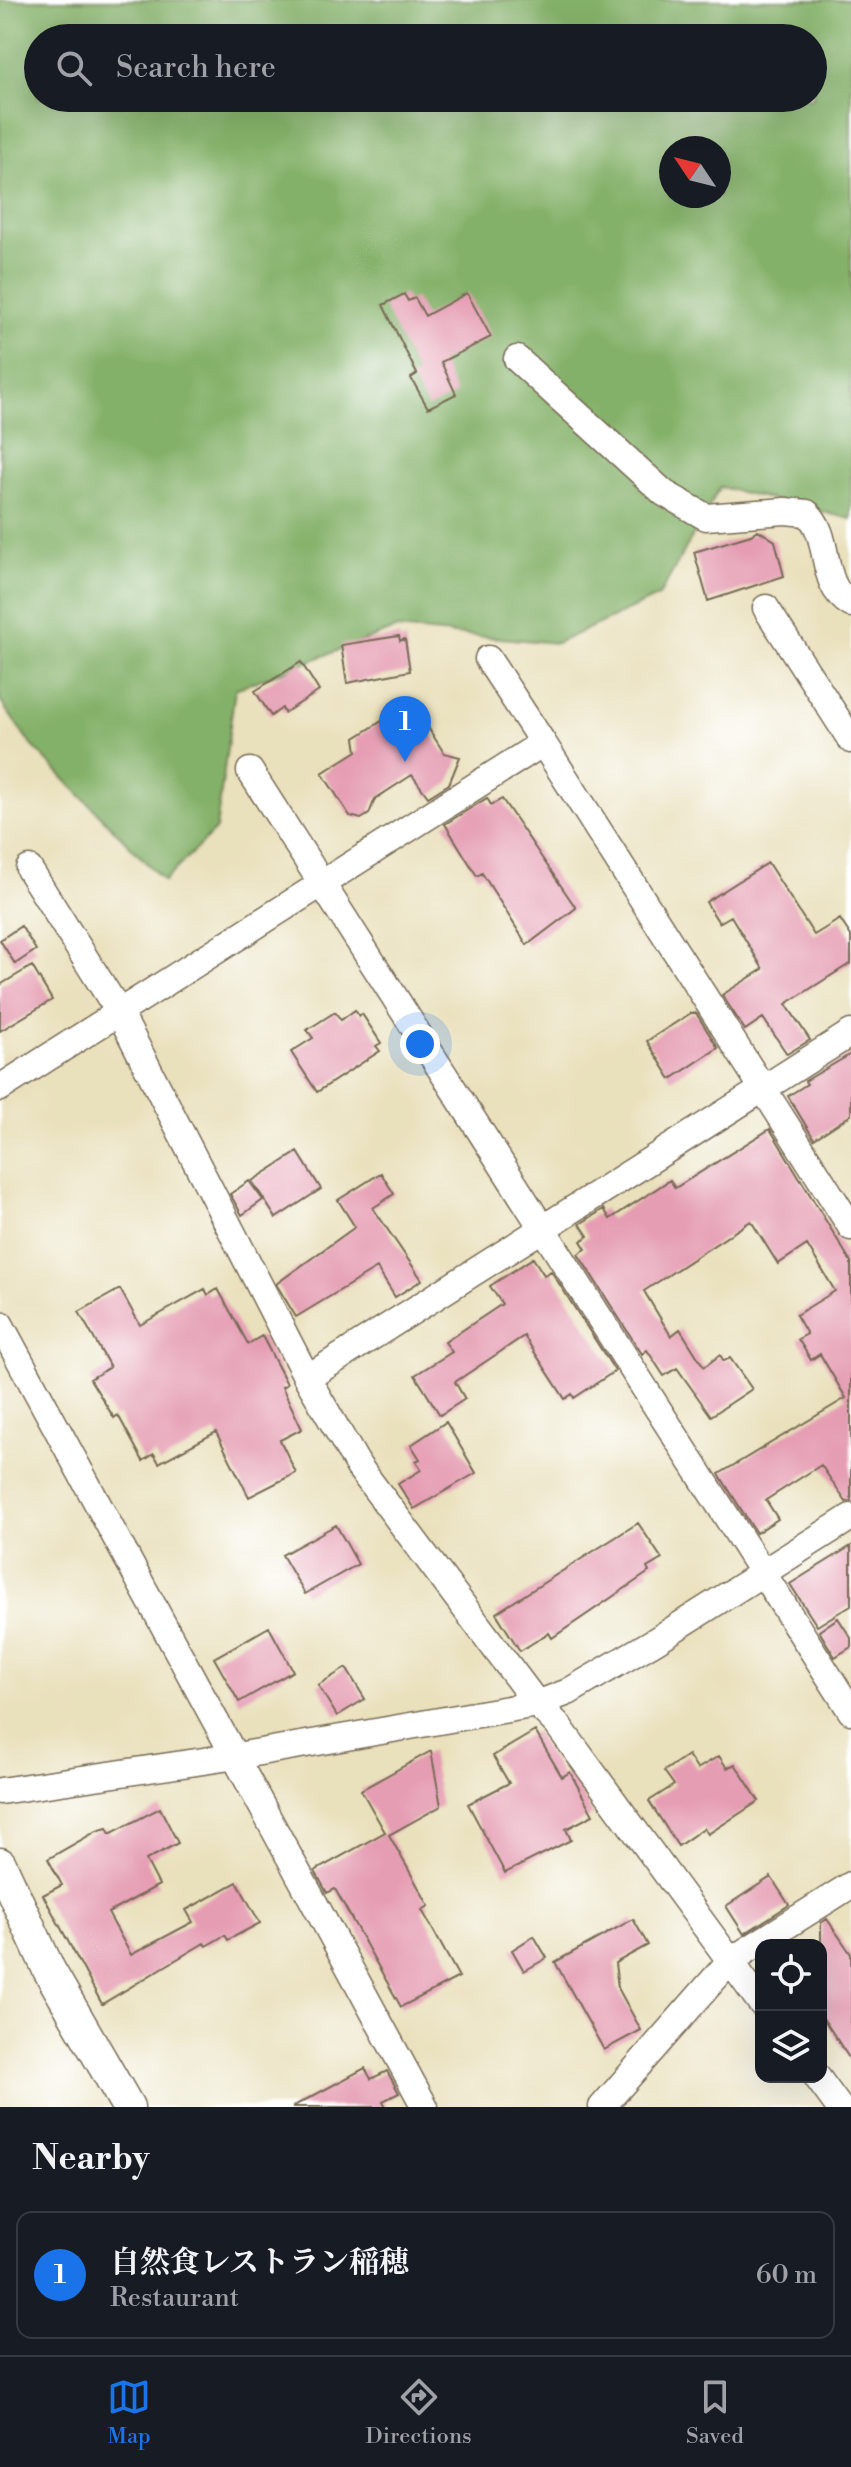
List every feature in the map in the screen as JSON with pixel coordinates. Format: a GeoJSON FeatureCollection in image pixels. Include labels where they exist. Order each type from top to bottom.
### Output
{"type":"FeatureCollection","features":[{"type":"Feature","properties":{"kind":"street"},"geometry":{"type":"LineString","coordinates":[[517,359],[664,493],[695,514],[706,517],[785,511],[807,513],[818,526],[832,585],[851,604]]}},
{"type":"Feature","properties":{"kind":"street"},"geometry":{"type":"LineString","coordinates":[[766,608],[851,740]]}},
{"type":"Feature","properties":{"kind":"street"},"geometry":{"type":"LineString","coordinates":[[488,659],[851,1227]]}},
{"type":"Feature","properties":{"kind":"street"},"geometry":{"type":"LineString","coordinates":[[0,1088],[543,743]]}},
{"type":"Feature","properties":{"kind":"street"},"geometry":{"type":"LineString","coordinates":[[250,771],[324,882],[851,1711]]}},
{"type":"Feature","properties":{"kind":"street"},"geometry":{"type":"LineString","coordinates":[[29,869],[119,1012],[307,1378],[359,1467],[537,1704],[557,1724],[755,1995]]}},
{"type":"Feature","properties":{"kind":"street"},"geometry":{"type":"LineString","coordinates":[[307,1378],[851,1033]]}},
{"type":"Feature","properties":{"kind":"street"},"geometry":{"type":"LineString","coordinates":[[0,1324],[425,2107]]}},
{"type":"Feature","properties":{"kind":"street"},"geometry":{"type":"LineString","coordinates":[[0,1791],[237,1756],[537,1704],[568,1692],[851,1517]]}},
{"type":"Feature","properties":{"kind":"street"},"geometry":{"type":"LineString","coordinates":[[0,1864],[49,1970],[128,2107]]}},
{"type":"Feature","properties":{"kind":"street"},"geometry":{"type":"LineString","coordinates":[[602,2107],[730,1961],[851,1885]]}},
{"type":"Feature","properties":{"kind":"street"},"geometry":{"type":"LineString","coordinates":[[821,2083],[839,2107]]}},
{"type":"Feature","properties":{"kind":"green space"},"geometry":{"type":"Polygon","coordinates":[[[0,0],[851,0],[851,519],[720,487],[659,596],[557,643],[395,629],[235,689],[216,829],[164,881],[30,743],[0,701],[0,0]]]}},
{"type":"Feature","properties":{"kind":"building"},"geometry":{"type":"Polygon","coordinates":[[[467,293],[491,337],[441,362],[456,394],[428,408],[411,378],[417,374],[383,305],[404,294],[408,301],[415,298],[425,316],[467,293]]]}},
{"type":"Feature","properties":{"kind":"building"},"geometry":{"type":"Polygon","coordinates":[[[758,530],[775,541],[784,576],[708,601],[694,552],[751,535],[758,530]]]}},
{"type":"Feature","properties":{"kind":"building"},"geometry":{"type":"Polygon","coordinates":[[[399,636],[400,641],[405,639],[410,671],[347,683],[341,645],[399,636]]]}},
{"type":"Feature","properties":{"kind":"building"},"geometry":{"type":"Polygon","coordinates":[[[301,662],[319,691],[284,713],[282,708],[271,716],[255,691],[301,662]]]}},
{"type":"Feature","properties":{"kind":"building"},"geometry":{"type":"Polygon","coordinates":[[[412,702],[444,753],[460,757],[449,784],[428,797],[412,775],[375,799],[369,814],[361,819],[350,816],[322,773],[357,751],[355,738],[412,702]]]}},
{"type":"Feature","properties":{"kind":"building"},"geometry":{"type":"Polygon","coordinates":[[[487,798],[491,805],[502,799],[576,908],[527,945],[482,873],[477,876],[445,824],[487,798]]]}},
{"type":"Feature","properties":{"kind":"building"},"geometry":{"type":"Polygon","coordinates":[[[768,863],[814,935],[840,919],[851,936],[851,963],[786,1004],[810,1040],[787,1054],[763,1018],[745,1030],[722,995],[763,969],[731,916],[719,923],[706,902],[768,863]]]}},
{"type":"Feature","properties":{"kind":"building"},"geometry":{"type":"Polygon","coordinates":[[[21,926],[36,950],[15,964],[0,940],[21,926]]]}},
{"type":"Feature","properties":{"kind":"building"},"geometry":{"type":"Polygon","coordinates":[[[32,966],[52,1000],[0,1031],[0,985],[32,966]]]}},
{"type":"Feature","properties":{"kind":"building"},"geometry":{"type":"Polygon","coordinates":[[[355,1010],[359,1016],[362,1014],[381,1043],[376,1046],[380,1051],[317,1092],[291,1052],[313,1038],[307,1030],[335,1012],[341,1020],[355,1010]]]}},
{"type":"Feature","properties":{"kind":"building"},"geometry":{"type":"Polygon","coordinates":[[[691,1013],[696,1013],[718,1048],[671,1079],[647,1041],[691,1013]]]}},
{"type":"Feature","properties":{"kind":"building"},"geometry":{"type":"Polygon","coordinates":[[[851,1054],[851,1115],[814,1139],[788,1096],[807,1084],[805,1081],[851,1054]]]}},
{"type":"Feature","properties":{"kind":"building"},"geometry":{"type":"Polygon","coordinates":[[[770,1129],[851,1262],[851,1501],[846,1502],[821,1465],[766,1500],[778,1519],[756,1533],[719,1474],[846,1398],[820,1354],[811,1360],[798,1339],[807,1334],[796,1315],[835,1291],[807,1245],[778,1264],[751,1221],[644,1291],[671,1336],[680,1329],[704,1367],[720,1355],[724,1361],[730,1358],[752,1389],[711,1416],[677,1368],[664,1376],[647,1350],[642,1354],[578,1254],[586,1249],[581,1241],[588,1236],[580,1224],[604,1209],[610,1219],[670,1180],[675,1188],[770,1129]]]}},
{"type":"Feature","properties":{"kind":"building"},"geometry":{"type":"Polygon","coordinates":[[[298,1152],[321,1189],[276,1218],[252,1181],[298,1152]]]}},
{"type":"Feature","properties":{"kind":"building"},"geometry":{"type":"Polygon","coordinates":[[[381,1173],[394,1194],[373,1208],[422,1280],[395,1297],[377,1268],[296,1317],[276,1284],[355,1227],[338,1200],[381,1173]]]}},
{"type":"Feature","properties":{"kind":"building"},"geometry":{"type":"Polygon","coordinates":[[[249,1181],[263,1200],[242,1215],[230,1194],[249,1181]]]}},
{"type":"Feature","properties":{"kind":"building"},"geometry":{"type":"Polygon","coordinates":[[[533,1258],[544,1275],[551,1271],[615,1371],[574,1398],[572,1394],[565,1399],[524,1336],[455,1382],[465,1399],[440,1415],[415,1375],[452,1352],[445,1342],[502,1304],[490,1286],[533,1258]]]}},
{"type":"Feature","properties":{"kind":"building"},"geometry":{"type":"Polygon","coordinates":[[[120,1289],[140,1325],[205,1289],[208,1295],[218,1289],[248,1344],[262,1336],[287,1384],[282,1387],[302,1429],[280,1440],[296,1473],[249,1497],[216,1432],[159,1463],[154,1454],[143,1461],[118,1415],[114,1418],[90,1379],[110,1367],[79,1312],[120,1289]]]}},
{"type":"Feature","properties":{"kind":"building"},"geometry":{"type":"Polygon","coordinates":[[[446,1422],[476,1473],[414,1509],[398,1484],[421,1470],[416,1461],[420,1459],[411,1445],[446,1422]]]}},
{"type":"Feature","properties":{"kind":"building"},"geometry":{"type":"Polygon","coordinates":[[[638,1523],[662,1559],[647,1568],[649,1572],[552,1638],[549,1633],[520,1651],[496,1613],[638,1523]]]}},
{"type":"Feature","properties":{"kind":"building"},"geometry":{"type":"Polygon","coordinates":[[[336,1525],[358,1564],[305,1594],[282,1555],[336,1525]]]}},
{"type":"Feature","properties":{"kind":"building"},"geometry":{"type":"Polygon","coordinates":[[[851,1546],[851,1605],[817,1626],[790,1584],[851,1546]]]}},
{"type":"Feature","properties":{"kind":"building"},"geometry":{"type":"Polygon","coordinates":[[[838,1618],[851,1638],[851,1647],[835,1657],[819,1631],[838,1618]]]}},
{"type":"Feature","properties":{"kind":"building"},"geometry":{"type":"Polygon","coordinates":[[[269,1627],[293,1671],[239,1702],[214,1658],[269,1627]]]}},
{"type":"Feature","properties":{"kind":"building"},"geometry":{"type":"Polygon","coordinates":[[[346,1668],[365,1699],[337,1716],[318,1685],[346,1668]]]}},
{"type":"Feature","properties":{"kind":"building"},"geometry":{"type":"Polygon","coordinates":[[[535,1731],[562,1777],[570,1772],[593,1815],[566,1829],[571,1840],[505,1873],[468,1804],[509,1783],[493,1756],[535,1731]]]}},
{"type":"Feature","properties":{"kind":"building"},"geometry":{"type":"Polygon","coordinates":[[[431,1751],[441,1806],[389,1835],[429,1906],[422,1910],[459,1977],[401,2007],[335,1889],[327,1893],[315,1871],[385,1832],[361,1790],[431,1751]]]}},
{"type":"Feature","properties":{"kind":"building"},"geometry":{"type":"Polygon","coordinates":[[[688,1755],[697,1769],[719,1756],[727,1768],[735,1764],[759,1801],[708,1834],[704,1828],[678,1846],[649,1801],[674,1785],[664,1771],[688,1755]]]}},
{"type":"Feature","properties":{"kind":"building"},"geometry":{"type":"Polygon","coordinates":[[[160,1808],[178,1843],[146,1860],[159,1885],[108,1913],[131,1955],[193,1922],[186,1910],[237,1882],[260,1923],[228,1940],[225,1935],[206,1946],[204,1943],[102,2004],[43,1895],[62,1885],[48,1859],[97,1831],[107,1828],[110,1834],[160,1808]]]}},
{"type":"Feature","properties":{"kind":"building"},"geometry":{"type":"Polygon","coordinates":[[[771,1877],[789,1905],[744,1934],[726,1906],[771,1877]]]}},
{"type":"Feature","properties":{"kind":"building"},"geometry":{"type":"Polygon","coordinates":[[[633,1919],[648,1945],[615,1963],[618,1988],[641,2030],[604,2050],[555,1962],[633,1919]]]}},
{"type":"Feature","properties":{"kind":"building"},"geometry":{"type":"Polygon","coordinates":[[[827,1919],[851,1954],[851,2061],[827,2024],[827,1939],[821,1939],[821,1923],[827,1919]]]}},
{"type":"Feature","properties":{"kind":"building"},"geometry":{"type":"Polygon","coordinates":[[[534,1936],[547,1958],[524,1971],[512,1950],[534,1936]]]}},
{"type":"Feature","properties":{"kind":"building"},"geometry":{"type":"Polygon","coordinates":[[[365,2068],[371,2079],[387,2071],[399,2093],[383,2101],[386,2107],[292,2107],[365,2068]]]}},
{"type":"Feature","properties":{"kind":"place","name":"自然食レストラン稲穂"},"geometry":{"type":"Point","coordinates":[405,762]}}]}
